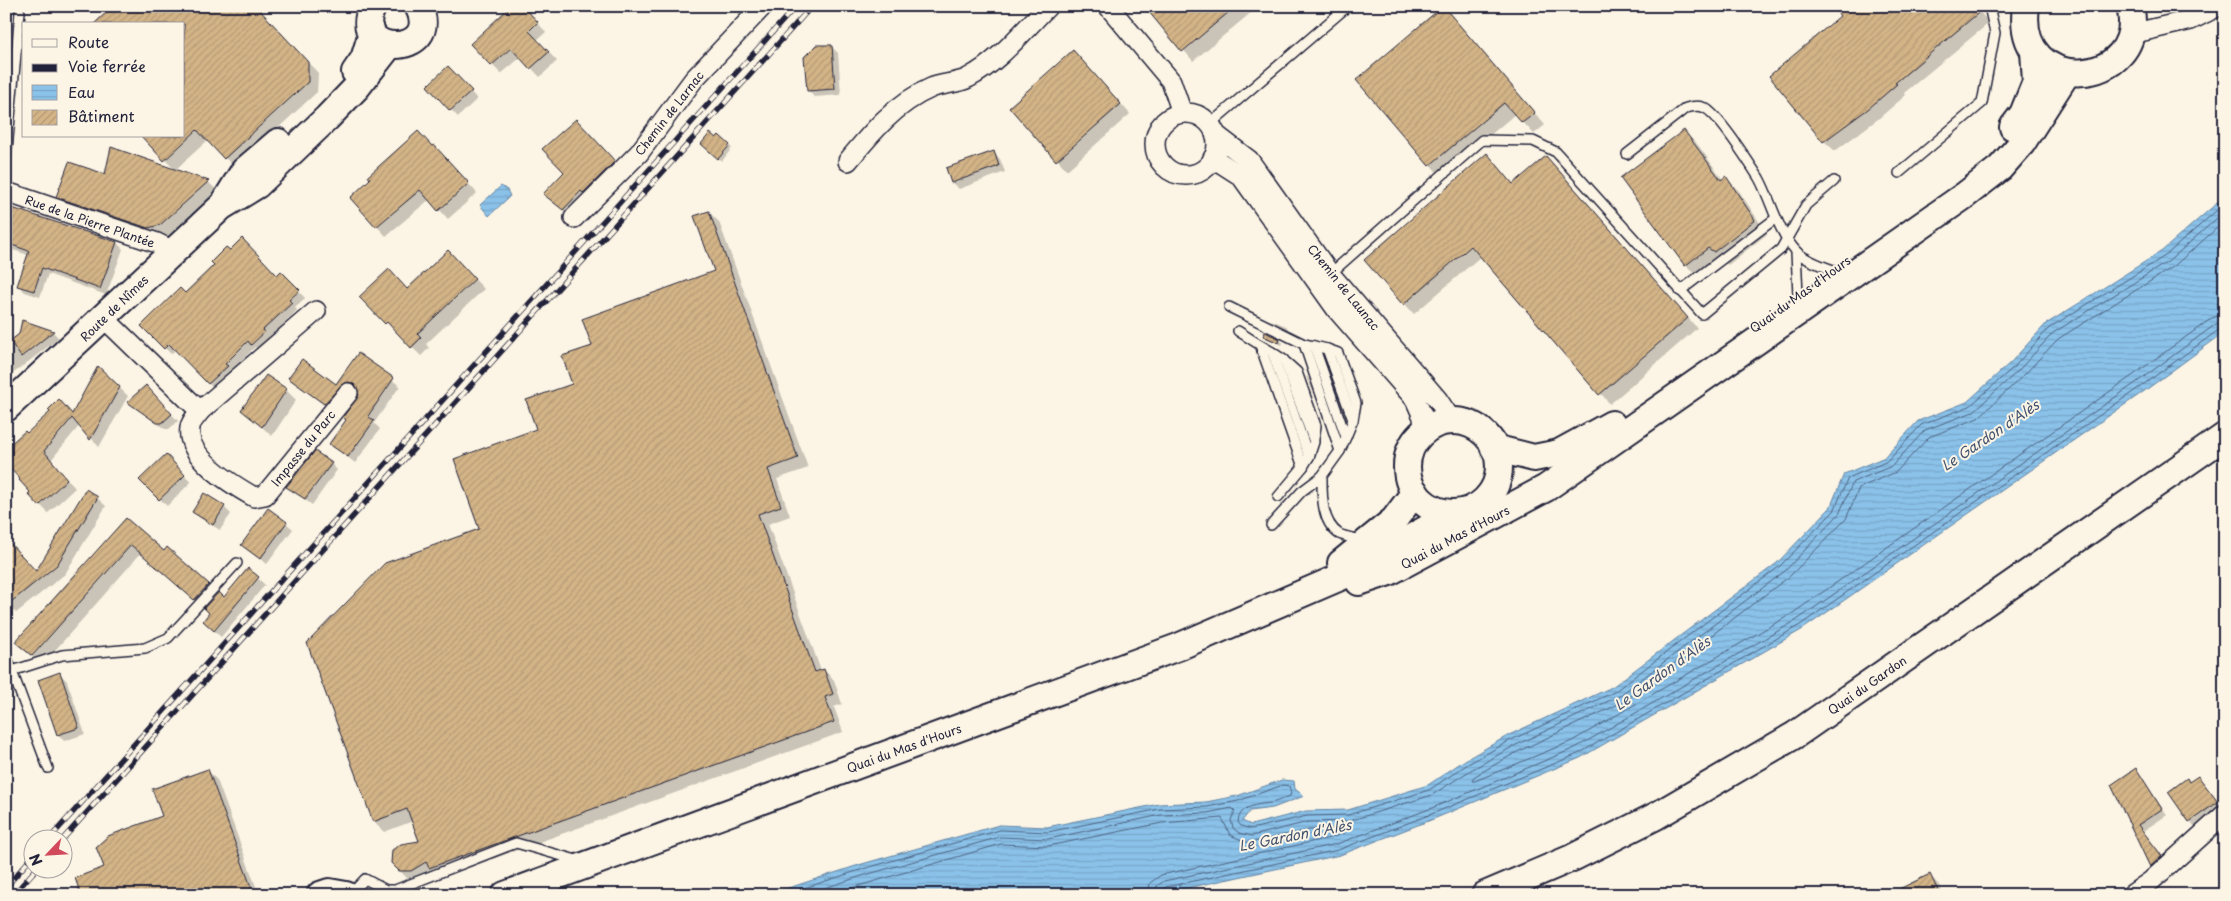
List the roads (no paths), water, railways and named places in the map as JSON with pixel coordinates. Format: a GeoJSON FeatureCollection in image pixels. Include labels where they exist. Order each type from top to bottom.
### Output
{"type":"FeatureCollection","features":[{"type":"Feature","properties":{"kind":"street"},"geometry":{"type":"LineString","coordinates":[[373,6],[369,16],[381,40],[398,47],[407,44],[415,38],[420,15],[442,6]]}},
{"type":"Feature","properties":{"kind":"street","name":"Chemin de Larnac"},"geometry":{"type":"LineString","coordinates":[[574,218],[639,153],[694,78],[763,6]]}},
{"type":"Feature","properties":{"kind":"street"},"geometry":{"type":"LineString","coordinates":[[848,161],[900,105],[932,88],[967,78],[990,63],[1048,6]]}},
{"type":"Feature","properties":{"kind":"street"},"geometry":{"type":"LineString","coordinates":[[1108,6],[1171,81],[1182,113]]}},
{"type":"Feature","properties":{"kind":"street"},"geometry":{"type":"LineString","coordinates":[[2026,6],[2024,21],[2027,37],[2034,51],[2043,61],[2054,68],[2067,73],[2083,74],[2099,70],[2113,61],[2124,49],[2131,34],[2132,16],[2130,6]]}},
{"type":"Feature","properties":{"kind":"street"},"geometry":{"type":"LineString","coordinates":[[2131,34],[2191,20],[2220,6]]}},
{"type":"Feature","properties":{"kind":"street","name":"Route de Nîmes"},"geometry":{"type":"LineString","coordinates":[[6,408],[104,318],[221,206],[257,185],[327,118],[357,87],[381,40]]}},
{"type":"Feature","properties":{"kind":"street","name":"Quai du Mas d'Hours"},"geometry":{"type":"LineString","coordinates":[[1494,448],[1534,458],[1560,453],[1665,392],[1973,170],[2000,145],[2022,114],[2036,82],[2034,51]]}},
{"type":"Feature","properties":{"kind":"street","name":"Quai du Mas d'Hours"},"geometry":{"type":"LineString","coordinates":[[1302,595],[1328,594],[1388,572],[1546,488],[1964,196],[2000,168],[2022,143],[2067,73]]}},
{"type":"Feature","properties":{"kind":"street"},"geometry":{"type":"LineString","coordinates":[[1182,113],[1192,114],[1213,129],[1217,143],[1213,158],[1206,167],[1191,174],[1173,172],[1159,159],[1156,141],[1158,132],[1172,116],[1182,113]]}},
{"type":"Feature","properties":{"kind":"street","name":"Chemin de Launac"},"geometry":{"type":"LineString","coordinates":[[1213,129],[1249,160],[1330,274],[1438,400],[1452,421]]}},
{"type":"Feature","properties":{"kind":"street","name":"Chemin de Launac"},"geometry":{"type":"LineString","coordinates":[[1213,158],[1242,176],[1337,310],[1414,399],[1422,417],[1424,431]]}},
{"type":"Feature","properties":{"kind":"street","name":"Rue de la Pierre Plantée"},"geometry":{"type":"LineString","coordinates":[[6,192],[157,243],[173,251]]}},
{"type":"Feature","properties":{"kind":"street","name":"Impasse du Parc"},"geometry":{"type":"LineString","coordinates":[[316,311],[200,411],[190,426],[190,438],[201,458],[233,485],[254,497],[265,495],[348,393]]}},
{"type":"Feature","properties":{"kind":"street"},"geometry":{"type":"LineString","coordinates":[[104,318],[200,411]]}},
{"type":"Feature","properties":{"kind":"street"},"geometry":{"type":"LineString","coordinates":[[1452,421],[1465,423],[1477,428],[1487,436],[1494,448],[1498,462],[1498,477],[1492,491],[1482,503],[1469,510],[1454,513],[1439,511],[1425,504],[1414,492],[1409,480],[1407,466],[1409,453],[1415,441],[1424,431],[1437,423],[1452,421]]}},
{"type":"Feature","properties":{"kind":"street","name":"Quai du Gardon"},"geometry":{"type":"LineString","coordinates":[[1485,895],[1572,858],[1656,816],[1795,735],[2225,436]]}},
{"type":"Feature","properties":{"kind":"street","name":"Quai du Mas d'Hours"},"geometry":{"type":"LineString","coordinates":[[1482,503],[1597,452]]}},
{"type":"Feature","properties":{"kind":"street","name":"Quai du Mas d'Hours"},"geometry":{"type":"LineString","coordinates":[[1302,595],[1394,520],[1414,492]]}},
{"type":"Feature","properties":{"kind":"street","name":"Quai du Mas d'Hours"},"geometry":{"type":"LineString","coordinates":[[505,895],[1178,647],[1352,572],[1454,513]]}},
{"type":"Feature","properties":{"kind":"street"},"geometry":{"type":"LineString","coordinates":[[2132,895],[2151,881],[2225,814]]}},
{"type":"Feature","properties":{"kind":"street"},"geometry":{"type":"LineString","coordinates":[[320,895],[329,892],[348,895]]}},
{"type":"Feature","properties":{"kind":"lane"},"geometry":{"type":"LineString","coordinates":[[1213,129],[1348,6]]}},
{"type":"Feature","properties":{"kind":"lane"},"geometry":{"type":"LineString","coordinates":[[1899,173],[1982,103],[1995,33],[1989,6]]}},
{"type":"Feature","properties":{"kind":"lane"},"geometry":{"type":"LineString","coordinates":[[6,160],[20,12]]}},
{"type":"Feature","properties":{"kind":"lane"},"geometry":{"type":"LineString","coordinates":[[1627,154],[1686,108],[1696,106],[1707,109],[1730,134],[1760,179],[1776,218],[1796,252],[1798,295]]}},
{"type":"Feature","properties":{"kind":"lane"},"geometry":{"type":"LineString","coordinates":[[1330,274],[1482,140],[1533,141],[1556,152],[1702,314],[1781,249],[1806,205],[1834,182]]}},
{"type":"Feature","properties":{"kind":"lane"},"geometry":{"type":"LineString","coordinates":[[1680,290],[1776,218]]}},
{"type":"Feature","properties":{"kind":"lane"},"geometry":{"type":"LineString","coordinates":[[1796,252],[1815,264],[1833,270]]}},
{"type":"Feature","properties":{"kind":"lane"},"geometry":{"type":"LineString","coordinates":[[1229,307],[1304,344],[1328,349],[1353,420],[1340,451],[1322,476],[1302,491],[1271,525]]}},
{"type":"Feature","properties":{"kind":"lane"},"geometry":{"type":"LineString","coordinates":[[1238,331],[1284,360],[1314,442],[1309,457],[1278,497]]}},
{"type":"Feature","properties":{"kind":"lane"},"geometry":{"type":"LineString","coordinates":[[1304,344],[1340,451]]}},
{"type":"Feature","properties":{"kind":"lane"},"geometry":{"type":"LineString","coordinates":[[1260,345],[1303,466]]}},
{"type":"Feature","properties":{"kind":"lane"},"geometry":{"type":"LineString","coordinates":[[1314,346],[1346,437]]}},
{"type":"Feature","properties":{"kind":"lane"},"geometry":{"type":"LineString","coordinates":[[1272,352],[1309,457]]}},
{"type":"Feature","properties":{"kind":"lane"},"geometry":{"type":"LineString","coordinates":[[1322,476],[1322,501],[1331,527],[1340,534],[1369,542]]}},
{"type":"Feature","properties":{"kind":"lane"},"geometry":{"type":"LineString","coordinates":[[12,671],[62,655],[144,648],[168,638],[237,563]]}},
{"type":"Feature","properties":{"kind":"lane"},"geometry":{"type":"LineString","coordinates":[[6,655],[48,768]]}},
{"type":"Feature","properties":{"kind":"lane"},"geometry":{"type":"LineString","coordinates":[[348,895],[365,878],[386,890],[395,890],[516,843],[590,864]]}},
{"type":"Feature","properties":{"kind":"water"},"geometry":{"type":"Polygon","coordinates":[[[501,186],[507,190],[510,196],[489,216],[480,205],[501,186]]]}},
{"type":"Feature","properties":{"kind":"water","name":"Le Gardon d'Alès"},"geometry":{"type":"Polygon","coordinates":[[[2225,196],[2225,332],[2143,392],[1803,629],[1580,758],[1436,818],[1340,855],[1155,895],[767,895],[862,864],[999,825],[1047,827],[1159,804],[1206,802],[1237,796],[1282,780],[1294,781],[1295,789],[1304,796],[1273,808],[1250,811],[1242,821],[1251,825],[1306,811],[1348,810],[1428,785],[1465,760],[1509,735],[1612,687],[1777,563],[1830,508],[1844,474],[1885,457],[1918,421],[1967,402],[2011,362],[2046,324],[2162,251],[2225,196]]]}},
{"type":"Feature","properties":{"kind":"railway"},"geometry":{"type":"LineString","coordinates":[[59,828],[796,6]]}},
{"type":"Feature","properties":{"kind":"railway"},"geometry":{"type":"LineString","coordinates":[[72,829],[812,6]]}},
{"type":"Feature","properties":{"kind":"railway"},"geometry":{"type":"LineString","coordinates":[[6,887],[22,869]]}},
{"type":"Feature","properties":{"kind":"railway"},"geometry":{"type":"LineString","coordinates":[[13,895],[28,878]]}}]}
